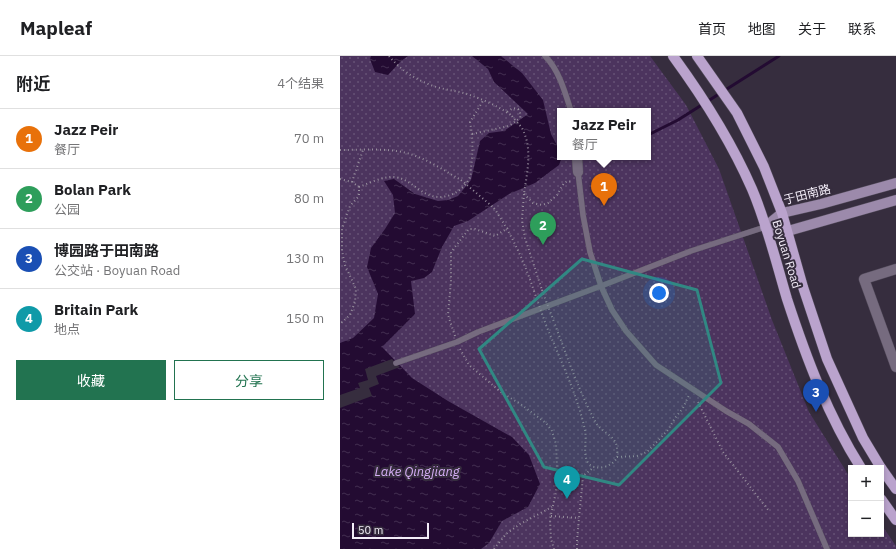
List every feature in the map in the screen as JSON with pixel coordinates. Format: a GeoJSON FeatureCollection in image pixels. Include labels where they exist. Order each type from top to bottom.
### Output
{"type":"FeatureCollection","features":[{"type":"Feature","properties":{"kind":"main road","name":"Boyuan Road"},"geometry":{"type":"LineString","coordinates":[[673,56],[720,126],[752,190],[809,365],[848,448],[859,465]]}},
{"type":"Feature","properties":{"kind":"main road","name":"Boyuan Road"},"geometry":{"type":"LineString","coordinates":[[700,60],[737,113],[764,167],[788,231],[803,287],[827,359],[863,438],[879,465]]}},
{"type":"Feature","properties":{"kind":"main road","name":"Boyuan Road"},"geometry":{"type":"LineString","coordinates":[[884,472],[896,489]]}},
{"type":"Feature","properties":{"kind":"main road"},"geometry":{"type":"LineString","coordinates":[[882,501],[896,520]]}},
{"type":"Feature","properties":{"kind":"street"},"geometry":{"type":"LineString","coordinates":[[577,160],[578,172]]}},
{"type":"Feature","properties":{"kind":"street","name":"于田南路"},"geometry":{"type":"LineString","coordinates":[[765,227],[782,213],[821,204],[896,183]]}},
{"type":"Feature","properties":{"kind":"street"},"geometry":{"type":"LineString","coordinates":[[765,227],[788,231],[896,200]]}},
{"type":"Feature","properties":{"kind":"street"},"geometry":{"type":"LineString","coordinates":[[896,269],[864,279],[896,367]]}},
{"type":"Feature","properties":{"kind":"lane"},"geometry":{"type":"LineString","coordinates":[[545,56],[549,60],[564,88],[570,108]]}},
{"type":"Feature","properties":{"kind":"lane"},"geometry":{"type":"LineString","coordinates":[[578,172],[583,215],[590,252],[601,286],[612,310],[626,331],[656,365],[748,424],[778,447],[798,481],[827,549]]}},
{"type":"Feature","properties":{"kind":"lane"},"geometry":{"type":"LineString","coordinates":[[396,363],[457,342],[478,332],[691,251],[765,227]]}},
{"type":"Feature","properties":{"kind":"path"},"geometry":{"type":"LineString","coordinates":[[389,56],[400,68],[425,83],[439,88],[470,95],[507,112],[522,128],[529,160],[522,220],[525,238],[542,290],[585,402],[598,428],[614,440],[617,446],[617,457],[612,463],[602,467],[594,467],[583,476],[557,476]]}},
{"type":"Feature","properties":{"kind":"path"},"geometry":{"type":"LineString","coordinates":[[359,187],[374,181],[393,177],[405,179],[421,192],[433,197],[442,198],[455,194],[470,177],[473,147],[470,122],[483,101]]}},
{"type":"Feature","properties":{"kind":"path"},"geometry":{"type":"LineString","coordinates":[[472,134],[509,126],[521,116],[518,109],[513,108],[507,112]]}},
{"type":"Feature","properties":{"kind":"path"},"geometry":{"type":"LineString","coordinates":[[340,150],[384,150],[403,152],[424,160],[461,180],[494,208],[508,228],[520,253],[577,404],[585,431],[585,453],[588,462],[594,467]]}},
{"type":"Feature","properties":{"kind":"path"},"geometry":{"type":"LineString","coordinates":[[352,182],[363,150]]}},
{"type":"Feature","properties":{"kind":"path"},"geometry":{"type":"LineString","coordinates":[[340,179],[352,182],[359,187]]}},
{"type":"Feature","properties":{"kind":"path"},"geometry":{"type":"LineString","coordinates":[[524,194],[533,203],[542,205],[548,203],[556,195],[564,183],[568,181],[579,185]]}},
{"type":"Feature","properties":{"kind":"path"},"geometry":{"type":"LineString","coordinates":[[340,324],[350,315],[355,302],[356,289],[344,266],[342,229],[350,206],[358,196],[359,187]]}},
{"type":"Feature","properties":{"kind":"path"},"geometry":{"type":"LineString","coordinates":[[508,228],[495,236],[475,229],[469,229],[451,252],[452,281],[448,315],[457,342],[469,365],[502,393],[519,403],[546,423],[552,431],[556,444],[557,456],[556,492],[551,516],[551,539],[554,549]]}},
{"type":"Feature","properties":{"kind":"path"},"geometry":{"type":"LineString","coordinates":[[617,457],[637,456],[647,452],[668,430],[683,408],[691,388]]}},
{"type":"Feature","properties":{"kind":"path"},"geometry":{"type":"LineString","coordinates":[[691,388],[722,452],[769,511]]}},
{"type":"Feature","properties":{"kind":"path"},"geometry":{"type":"LineString","coordinates":[[577,549],[583,476]]}},
{"type":"Feature","properties":{"kind":"path"},"geometry":{"type":"LineString","coordinates":[[494,549],[506,534],[520,524],[552,507]]}},
{"type":"Feature","properties":{"kind":"path"},"geometry":{"type":"LineString","coordinates":[[551,516],[579,518]]}},
{"type":"Feature","properties":{"kind":"highlighted area"},"geometry":{"type":"Polygon","coordinates":[[[582,259],[697,290],[721,383],[619,485],[544,467],[479,349],[582,259]]]}},
{"type":"Feature","properties":{"kind":"shaded area"},"geometry":{"type":"Polygon","coordinates":[[[340,56],[650,56],[686,105],[719,169],[772,320],[809,412],[848,474],[848,537],[884,537],[884,528],[896,546],[896,549],[340,549],[340,56]]]}},
{"type":"Feature","properties":{"kind":"water"},"geometry":{"type":"Polygon","coordinates":[[[371,56],[408,56],[388,75],[375,72],[370,59],[371,56]]]}},
{"type":"Feature","properties":{"kind":"water","name":"Lake Qingjiang"},"geometry":{"type":"Polygon","coordinates":[[[472,56],[501,56],[522,73],[543,100],[551,134],[557,145],[557,160],[561,160],[559,165],[535,183],[509,194],[468,221],[454,226],[442,247],[432,272],[424,278],[411,281],[415,314],[382,347],[412,378],[448,401],[512,437],[529,455],[540,484],[528,507],[502,521],[489,543],[481,549],[340,549],[340,343],[353,338],[374,318],[378,294],[367,267],[371,248],[395,213],[393,195],[384,181],[394,179],[415,194],[438,201],[448,200],[458,196],[471,180],[480,141],[489,133],[504,131],[528,114],[494,82],[488,69],[472,56]]]}},
{"type":"Feature","properties":{"kind":"pier"},"geometry":{"type":"Polygon","coordinates":[[[392,359],[400,367],[376,376],[379,384],[369,388],[372,396],[340,408],[340,395],[360,388],[358,383],[368,380],[365,369],[392,359]]]}},
{"type":"Feature","properties":{"kind":"waterway"},"geometry":{"type":"LineString","coordinates":[[651,134],[678,120],[779,56]]}},
{"type":"Feature","properties":{"kind":"place","name":"Jazz Peir"},"geometry":{"type":"Point","coordinates":[604,206]}},
{"type":"Feature","properties":{"kind":"place","name":"Bolan Park"},"geometry":{"type":"Point","coordinates":[543,245]}},
{"type":"Feature","properties":{"kind":"place","name":"博园路于田南路"},"geometry":{"type":"Point","coordinates":[816,412]}},
{"type":"Feature","properties":{"kind":"place","name":"Britain Park"},"geometry":{"type":"Point","coordinates":[567,499]}}]}
